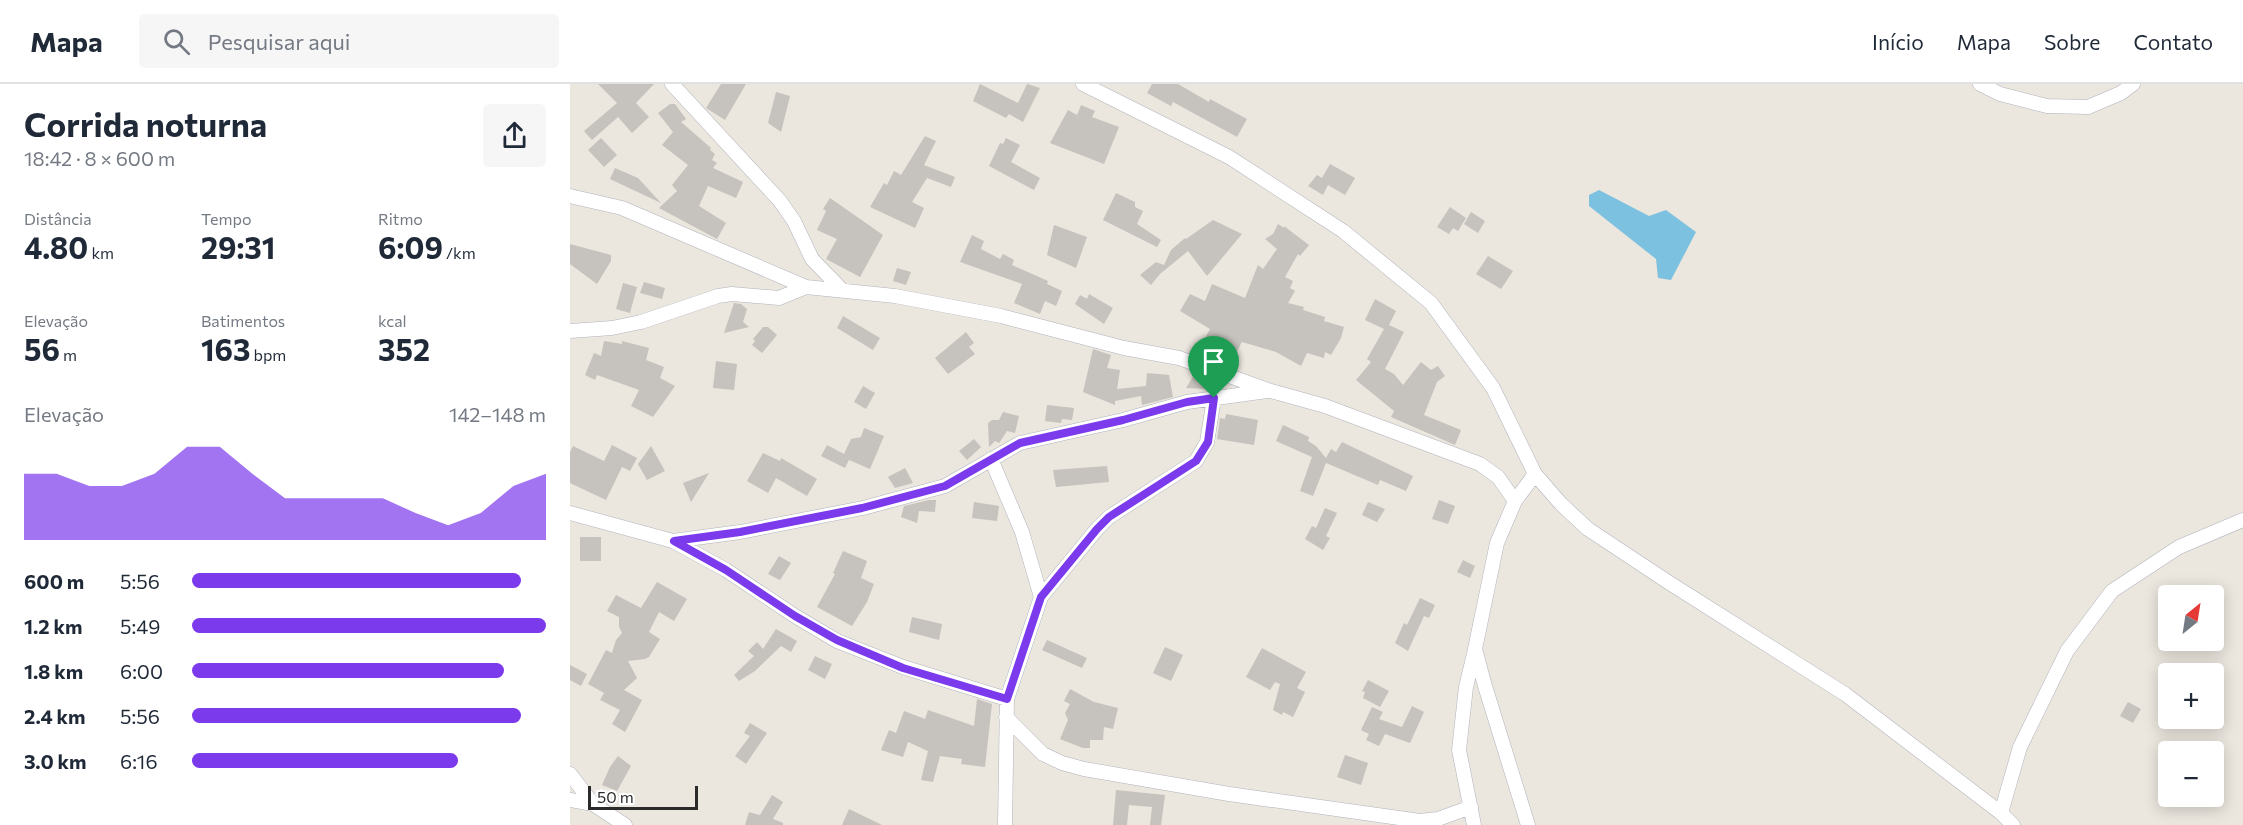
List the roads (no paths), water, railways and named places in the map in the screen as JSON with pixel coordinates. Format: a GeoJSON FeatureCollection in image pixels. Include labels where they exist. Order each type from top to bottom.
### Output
{"type":"FeatureCollection","features":[{"type":"Feature","properties":{"kind":"street"},"geometry":{"type":"LineString","coordinates":[[672,84],[780,201],[794,221],[812,259],[842,290]]}},
{"type":"Feature","properties":{"kind":"street"},"geometry":{"type":"LineString","coordinates":[[1083,84],[1229,157],[1343,231],[1431,303],[1493,388],[1534,474],[1588,529],[1845,694],[2001,813],[2013,825]]}},
{"type":"Feature","properties":{"kind":"street"},"geometry":{"type":"LineString","coordinates":[[1980,84],[2000,94],[2047,106],[2088,107],[2121,93],[2133,84]]}},
{"type":"Feature","properties":{"kind":"street"},"geometry":{"type":"LineString","coordinates":[[570,196],[622,208],[806,287],[895,296],[1001,316],[1124,348],[1179,358],[1271,391],[1325,406],[1480,464],[1498,477],[1515,501]]}},
{"type":"Feature","properties":{"kind":"street"},"geometry":{"type":"LineString","coordinates":[[570,331],[612,328],[640,322],[718,296],[732,294],[779,298],[806,287]]}},
{"type":"Feature","properties":{"kind":"street"},"geometry":{"type":"LineString","coordinates":[[674,541],[740,532],[862,508],[945,486],[1020,443],[1123,420],[1187,402],[1271,391]]}},
{"type":"Feature","properties":{"kind":"street"},"geometry":{"type":"LineString","coordinates":[[1005,825],[1007,699],[1041,597],[1109,517],[1196,461],[1208,442],[1214,398]]}},
{"type":"Feature","properties":{"kind":"street"},"geometry":{"type":"LineString","coordinates":[[991,459],[1022,532],[1041,597]]}},
{"type":"Feature","properties":{"kind":"street"},"geometry":{"type":"LineString","coordinates":[[1474,825],[1459,750],[1466,687],[1497,543],[1515,501],[1534,474]]}},
{"type":"Feature","properties":{"kind":"street"},"geometry":{"type":"LineString","coordinates":[[570,513],[674,541],[726,570],[795,616],[837,640],[903,668],[1007,699]]}},
{"type":"Feature","properties":{"kind":"street"},"geometry":{"type":"LineString","coordinates":[[2001,813],[2020,747],[2067,651],[2112,591],[2179,547],[2243,519]]}},
{"type":"Feature","properties":{"kind":"street"},"geometry":{"type":"LineString","coordinates":[[1475,649],[1528,825]]}},
{"type":"Feature","properties":{"kind":"street"},"geometry":{"type":"LineString","coordinates":[[1006,717],[1043,754],[1062,764],[1084,769],[1229,794],[1420,821],[1438,819],[1471,807]]}},
{"type":"Feature","properties":{"kind":"street"},"geometry":{"type":"LineString","coordinates":[[570,774],[593,804],[625,825]]}},
{"type":"Feature","properties":{"kind":"street"},"geometry":{"type":"LineString","coordinates":[[570,800],[593,804]]}},
{"type":"Feature","properties":{"kind":"water"},"geometry":{"type":"Polygon","coordinates":[[[1599,190],[1649,216],[1666,210],[1696,232],[1671,280],[1658,278],[1656,259],[1589,206],[1589,195],[1599,190]]]}}]}
